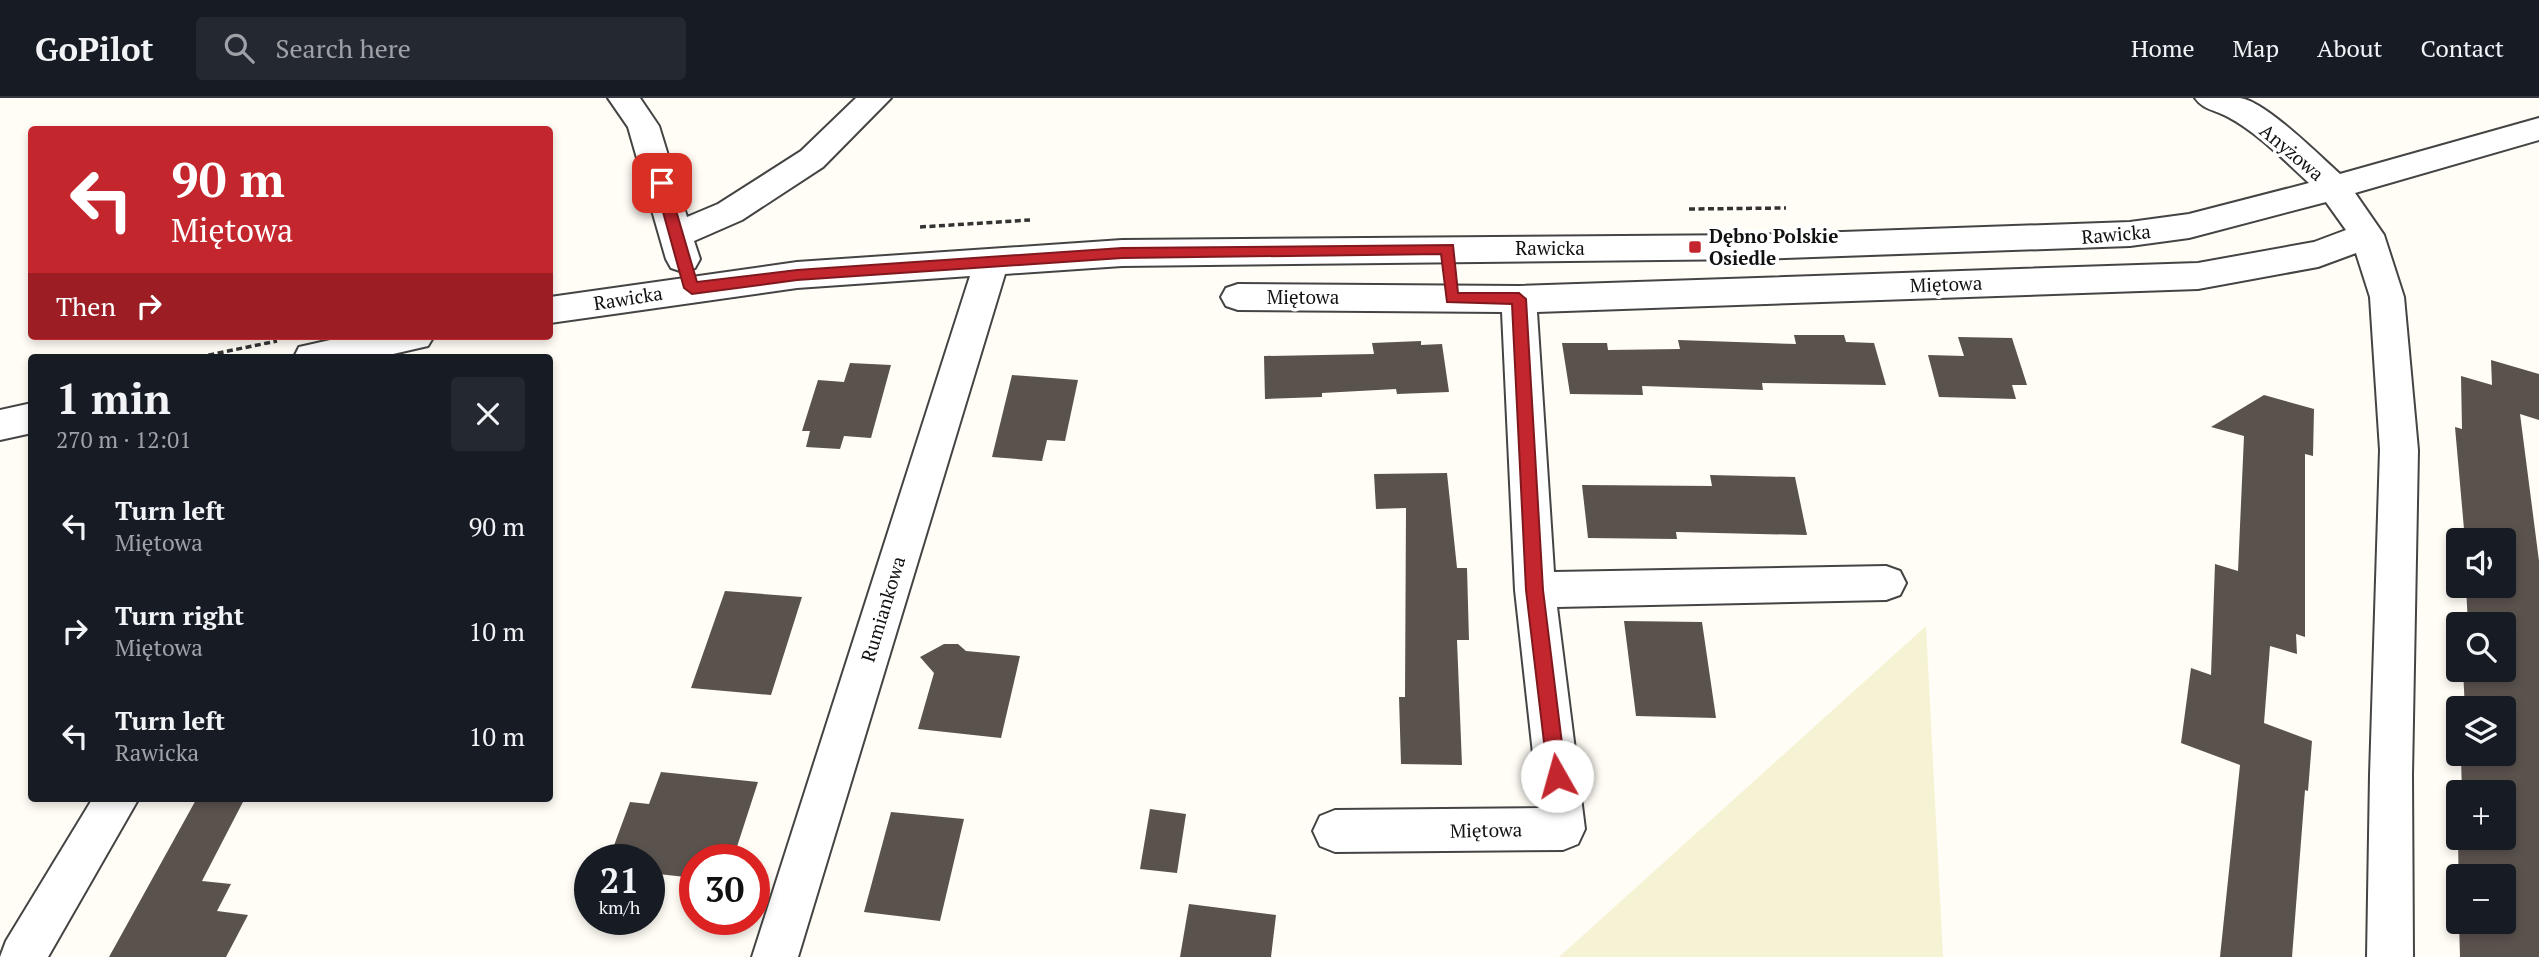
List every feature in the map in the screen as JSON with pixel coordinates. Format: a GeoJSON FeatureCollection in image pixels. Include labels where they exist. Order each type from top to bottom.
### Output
{"type":"FeatureCollection","features":[{"type":"Feature","properties":{"kind":"street"},"geometry":{"type":"LineString","coordinates":[[624,98],[643,126],[692,288]]}},
{"type":"Feature","properties":{"kind":"street"},"geometry":{"type":"LineString","coordinates":[[677,235],[730,212],[812,159],[875,98]]}},
{"type":"Feature","properties":{"kind":"street","name":"Anyżowa"},"geometry":{"type":"LineString","coordinates":[[2211,98],[2239,109],[2271,132],[2334,188],[2367,235],[2387,296],[2399,450],[2391,762],[2390,957]]}},
{"type":"Feature","properties":{"kind":"street","name":"Rawicka"},"geometry":{"type":"LineString","coordinates":[[553,310],[797,275],[1122,253],[1753,247],[2130,234],[2189,226],[2334,188],[2539,129]]}},
{"type":"Feature","properties":{"kind":"street","name":"Miętowa"},"geometry":{"type":"LineString","coordinates":[[1238,297],[1519,299],[2198,276],[2318,254],[2367,235]]}},
{"type":"Feature","properties":{"kind":"street"},"geometry":{"type":"LineString","coordinates":[[1448,248],[1452,298]]}},
{"type":"Feature","properties":{"kind":"street","name":"Rumiankowa"},"geometry":{"type":"LineString","coordinates":[[775,957],[992,260]]}},
{"type":"Feature","properties":{"kind":"street","name":"Miętowa"},"geometry":{"type":"LineString","coordinates":[[1335,831],[1563,829],[1535,590],[1519,299]]}},
{"type":"Feature","properties":{"kind":"street"},"geometry":{"type":"LineString","coordinates":[[301,348],[363,351],[402,340]]}},
{"type":"Feature","properties":{"kind":"street"},"geometry":{"type":"LineString","coordinates":[[0,425],[28,419]]}},
{"type":"Feature","properties":{"kind":"street"},"geometry":{"type":"LineString","coordinates":[[1535,590],[1886,583]]}},
{"type":"Feature","properties":{"kind":"street"},"geometry":{"type":"LineString","coordinates":[[22,957],[115,802]]}},
{"type":"Feature","properties":{"kind":"path"},"geometry":{"type":"LineString","coordinates":[[1681,209],[1792,208]]}},
{"type":"Feature","properties":{"kind":"path"},"geometry":{"type":"LineString","coordinates":[[906,228],[1044,220]]}},
{"type":"Feature","properties":{"kind":"path"},"geometry":{"type":"LineString","coordinates":[[233,354],[301,348]]}},
{"type":"Feature","properties":{"kind":"shaded area"},"geometry":{"type":"Polygon","coordinates":[[[1926,626],[1943,957],[1559,957],[1926,626]]]}},
{"type":"Feature","properties":{"kind":"building"},"geometry":{"type":"Polygon","coordinates":[[[1794,335],[1844,335],[1846,342],[1874,343],[1886,385],[1762,383],[1763,390],[1642,386],[1643,395],[1570,394],[1562,343],[1607,343],[1608,350],[1680,349],[1678,340],[1796,344],[1794,335]]]}},
{"type":"Feature","properties":{"kind":"building"},"geometry":{"type":"Polygon","coordinates":[[[1958,337],[2012,338],[2027,385],[2012,385],[2016,399],[1939,397],[1928,355],[1964,356],[1958,337]]]}},
{"type":"Feature","properties":{"kind":"building"},"geometry":{"type":"Polygon","coordinates":[[[1421,341],[1421,345],[1442,344],[1449,392],[1397,394],[1396,389],[1322,393],[1322,397],[1265,399],[1264,356],[1374,354],[1372,343],[1421,341]]]}},
{"type":"Feature","properties":{"kind":"building"},"geometry":{"type":"Polygon","coordinates":[[[2491,360],[2539,374],[2539,420],[2520,414],[2539,561],[2539,957],[2460,957],[2459,934],[2516,934],[2516,864],[2458,864],[2458,850],[2516,850],[2516,780],[2462,780],[2461,766],[2516,766],[2516,696],[2464,696],[2464,682],[2516,682],[2516,612],[2467,612],[2467,598],[2516,598],[2516,528],[2464,528],[2455,427],[2462,429],[2461,376],[2492,385],[2491,360]]]}},
{"type":"Feature","properties":{"kind":"building"},"geometry":{"type":"Polygon","coordinates":[[[850,363],[891,365],[871,438],[844,436],[840,449],[806,447],[810,431],[802,431],[818,380],[844,382],[850,363]]]}},
{"type":"Feature","properties":{"kind":"building"},"geometry":{"type":"Polygon","coordinates":[[[1012,375],[1078,380],[1065,441],[1047,440],[1042,461],[992,457],[1012,375]]]}},
{"type":"Feature","properties":{"kind":"building"},"geometry":{"type":"Polygon","coordinates":[[[2264,395],[2314,409],[2313,456],[2305,454],[2305,637],[2296,634],[2297,654],[2270,646],[2264,723],[2312,741],[2308,791],[2305,790],[2292,957],[2220,957],[2240,765],[2181,743],[2191,668],[2211,675],[2215,564],[2238,571],[2244,436],[2211,427],[2264,395]]]}},
{"type":"Feature","properties":{"kind":"building"},"geometry":{"type":"Polygon","coordinates":[[[1447,473],[1457,568],[1467,568],[1469,640],[1457,640],[1462,765],[1401,764],[1399,697],[1405,697],[1406,508],[1376,509],[1374,474],[1447,473]]]}},
{"type":"Feature","properties":{"kind":"building"},"geometry":{"type":"Polygon","coordinates":[[[1710,475],[1795,477],[1807,535],[1676,532],[1677,539],[1588,538],[1582,485],[1712,486],[1710,475]]]}},
{"type":"Feature","properties":{"kind":"building"},"geometry":{"type":"Polygon","coordinates":[[[725,591],[802,597],[771,695],[691,688],[725,591]]]}},
{"type":"Feature","properties":{"kind":"building"},"geometry":{"type":"Polygon","coordinates":[[[1624,621],[1702,622],[1716,718],[1636,716],[1624,621]]]}},
{"type":"Feature","properties":{"kind":"building"},"geometry":{"type":"Polygon","coordinates":[[[944,644],[958,644],[966,651],[1020,656],[1001,738],[918,729],[934,673],[920,657],[944,644]]]}},
{"type":"Feature","properties":{"kind":"building"},"geometry":{"type":"Polygon","coordinates":[[[661,772],[758,782],[738,844],[679,844],[679,876],[665,875],[665,844],[615,844],[630,802],[649,804],[661,772]]]}},
{"type":"Feature","properties":{"kind":"building"},"geometry":{"type":"Polygon","coordinates":[[[195,802],[243,802],[202,881],[231,884],[217,911],[248,915],[226,957],[109,957],[195,802]]]}},
{"type":"Feature","properties":{"kind":"building"},"geometry":{"type":"Polygon","coordinates":[[[1150,809],[1186,814],[1177,873],[1140,869],[1150,809]]]}},
{"type":"Feature","properties":{"kind":"building"},"geometry":{"type":"Polygon","coordinates":[[[891,812],[964,819],[940,921],[864,912],[891,812]]]}},
{"type":"Feature","properties":{"kind":"building"},"geometry":{"type":"Polygon","coordinates":[[[1189,904],[1276,915],[1271,957],[1180,957],[1189,904]]]}},
{"type":"Feature","properties":{"kind":"place","name":"Dębno Polskie Osiedle"},"geometry":{"type":"Point","coordinates":[1695,247]}},
{"type":"Feature","properties":{"kind":"route"},"geometry":{"type":"LineString","coordinates":[[662,183],[692,288],[797,275],[1122,253],[1448,248],[1452,298],[1519,299],[1535,590],[1557,776]]}}]}
